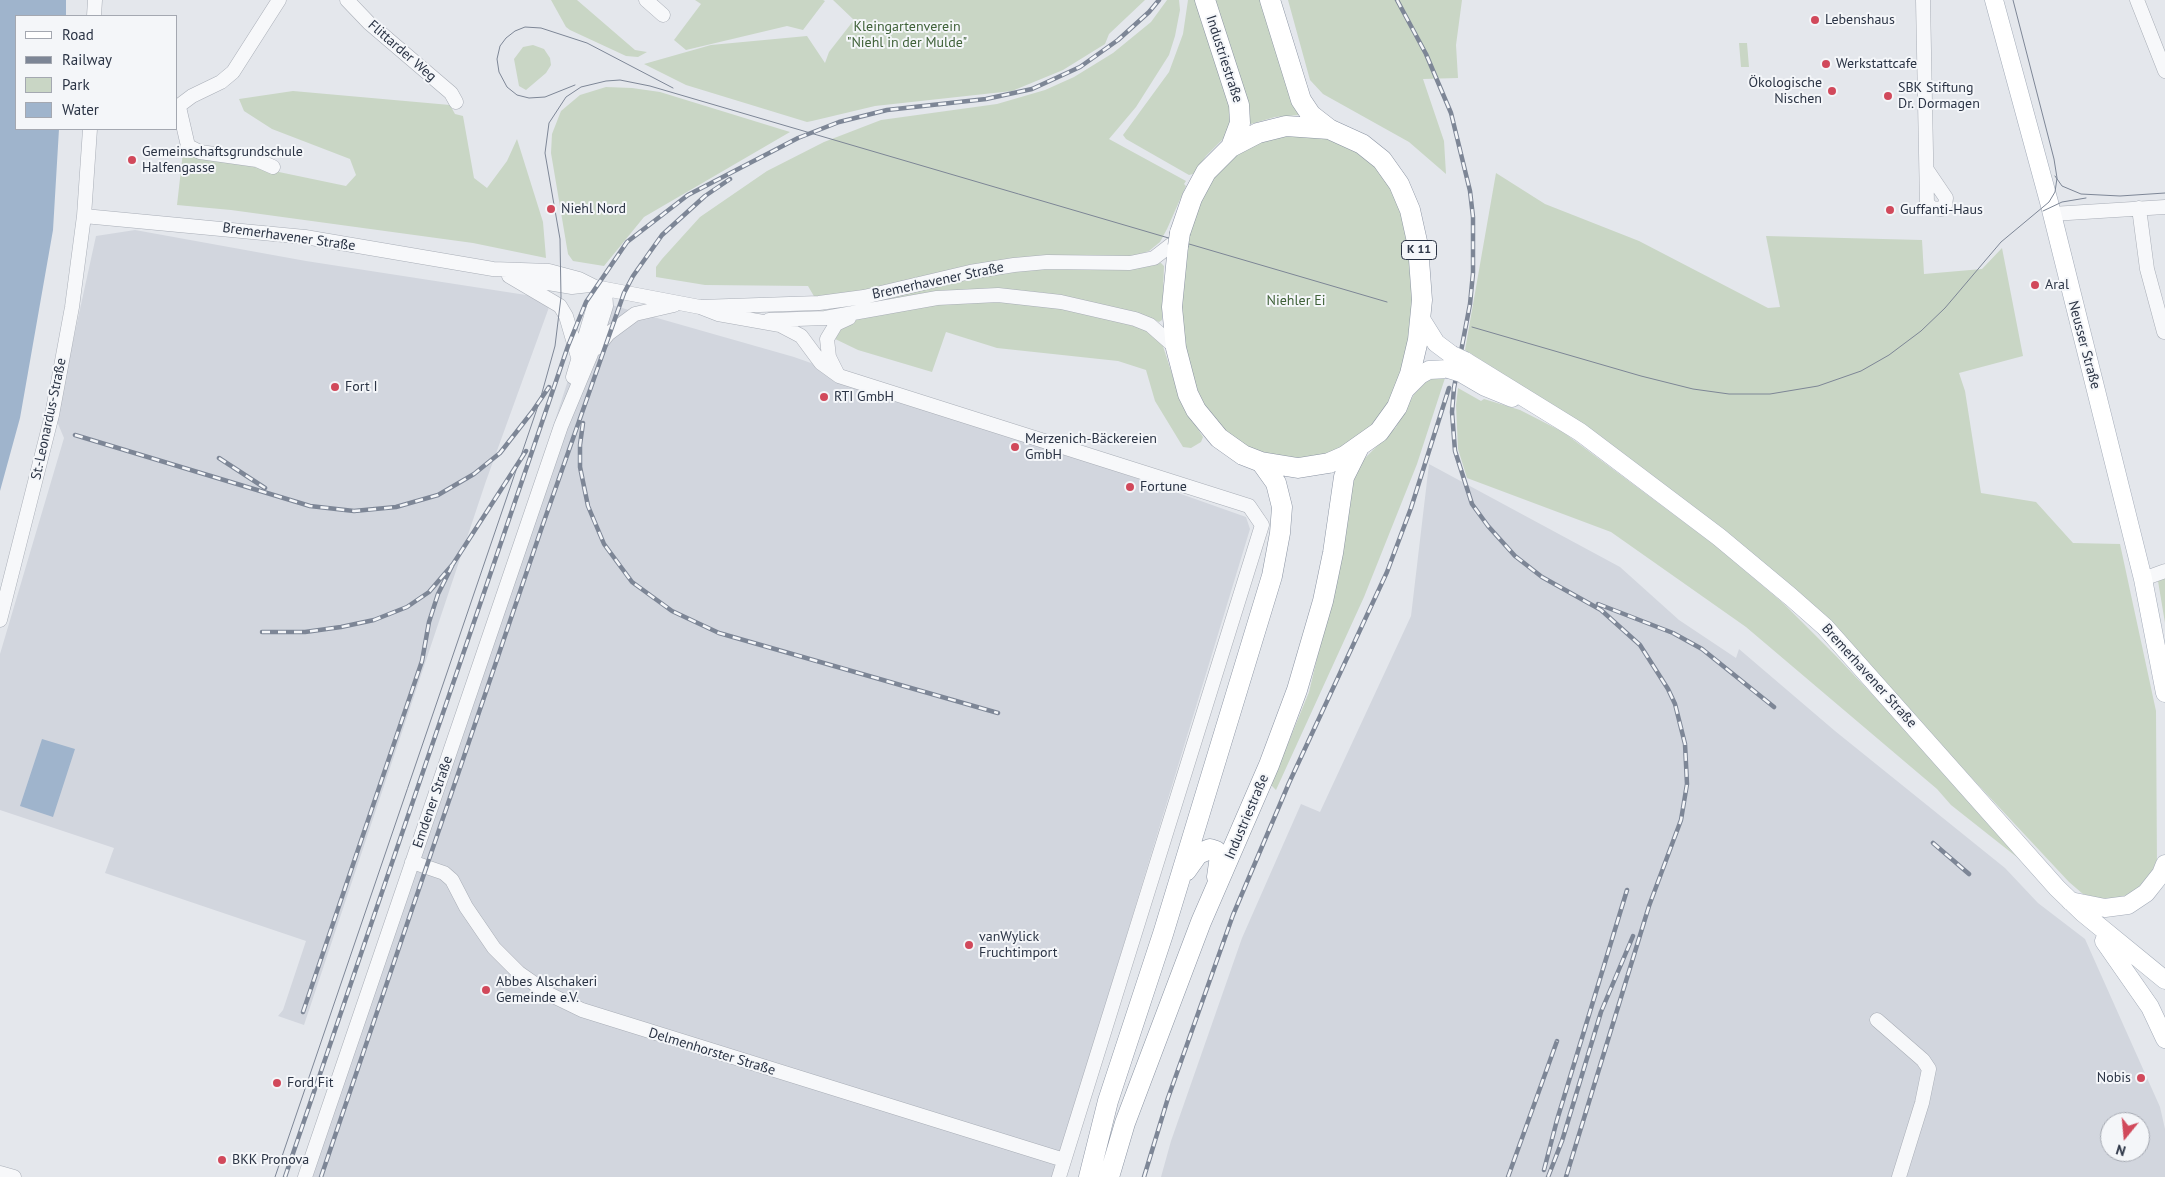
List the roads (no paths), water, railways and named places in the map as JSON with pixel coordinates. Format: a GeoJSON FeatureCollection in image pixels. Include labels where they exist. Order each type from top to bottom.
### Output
{"type":"FeatureCollection","features":[{"type":"Feature","properties":{"kind":"highway","name":"Industriestraße"},"geometry":{"type":"LineString","coordinates":[[1205,0],[1239,105],[1240,123],[1231,147]]}},
{"type":"Feature","properties":{"kind":"highway"},"geometry":{"type":"LineString","coordinates":[[1270,0],[1302,100],[1311,115],[1342,134]]}},
{"type":"Feature","properties":{"kind":"highway","name":"K 11"},"geometry":{"type":"LineString","coordinates":[[1304,125],[1342,134],[1382,160],[1399,184],[1407,204],[1418,246],[1422,276],[1421,319],[1415,358],[1404,391],[1389,419],[1362,446],[1329,463],[1315,466],[1283,467],[1261,462],[1243,455],[1215,434],[1196,410],[1188,394],[1176,348],[1172,307],[1177,241],[1198,185],[1216,160],[1231,147],[1258,132],[1279,127],[1304,125]]}},
{"type":"Feature","properties":{"kind":"highway","name":"Industriestraße"},"geometry":{"type":"LineString","coordinates":[[1109,1177],[1125,1123],[1208,905],[1269,765],[1297,690],[1327,582],[1344,477],[1362,446]]}},
{"type":"Feature","properties":{"kind":"highway"},"geometry":{"type":"LineString","coordinates":[[1089,1177],[1108,1101],[1264,608],[1277,555],[1282,519],[1281,498],[1276,483],[1261,462]]}},
{"type":"Feature","properties":{"kind":"highway"},"geometry":{"type":"LineString","coordinates":[[1176,888],[1198,854],[1210,849],[1216,851],[1220,856],[1220,866],[1208,905]]}},
{"type":"Feature","properties":{"kind":"main road","name":"Neusser Straße"},"geometry":{"type":"LineString","coordinates":[[1994,0],[2052,214],[2144,579],[2165,693]]}},
{"type":"Feature","properties":{"kind":"main road","name":"Bremerhavener Straße"},"geometry":{"type":"LineString","coordinates":[[1421,319],[1436,343],[1456,364],[1504,395],[1542,407],[1580,432],[1719,537],[1825,627],[2070,900],[2083,913],[2165,980]]}},
{"type":"Feature","properties":{"kind":"main road","name":"K 11"},"geometry":{"type":"LineString","coordinates":[[1404,391],[1425,373],[1456,364]]}},
{"type":"Feature","properties":{"kind":"main road"},"geometry":{"type":"LineString","coordinates":[[2070,900],[2105,908],[2128,905],[2151,887],[2161,874],[2165,864]]}},
{"type":"Feature","properties":{"kind":"main road"},"geometry":{"type":"LineString","coordinates":[[2083,913],[2123,965],[2150,1007],[2165,1039]]}},
{"type":"Feature","properties":{"kind":"street"},"geometry":{"type":"LineString","coordinates":[[94,0],[94,15]]}},
{"type":"Feature","properties":{"kind":"street"},"geometry":{"type":"LineString","coordinates":[[274,167],[257,160],[200,152],[188,146],[178,107],[192,96],[221,82],[233,72],[279,0]]}},
{"type":"Feature","properties":{"kind":"street","name":"Flittarder Weg"},"geometry":{"type":"LineString","coordinates":[[348,0],[369,23],[451,93],[456,102]]}},
{"type":"Feature","properties":{"kind":"street"},"geometry":{"type":"LineString","coordinates":[[646,0],[663,15]]}},
{"type":"Feature","properties":{"kind":"street"},"geometry":{"type":"LineString","coordinates":[[1922,0],[1927,170]]}},
{"type":"Feature","properties":{"kind":"street"},"geometry":{"type":"LineString","coordinates":[[2137,0],[2165,71]]}},
{"type":"Feature","properties":{"kind":"street","name":"St.-Leonardus-Straße"},"geometry":{"type":"LineString","coordinates":[[0,620],[52,415],[72,307],[84,216],[90,130]]}},
{"type":"Feature","properties":{"kind":"street"},"geometry":{"type":"LineString","coordinates":[[2052,214],[2165,207]]}},
{"type":"Feature","properties":{"kind":"street"},"geometry":{"type":"LineString","coordinates":[[2139,208],[2147,269],[2164,332]]}},
{"type":"Feature","properties":{"kind":"street","name":"Bremerhavener Straße"},"geometry":{"type":"LineString","coordinates":[[84,216],[305,237],[493,269],[549,271],[579,279],[590,286]]}},
{"type":"Feature","properties":{"kind":"street","name":"Bremerhavener Straße"},"geometry":{"type":"LineString","coordinates":[[694,306],[818,303],[864,297],[970,272],[1014,265],[1145,260],[1154,258],[1177,241]]}},
{"type":"Feature","properties":{"kind":"street","name":"Bremerhavener Straße"},"geometry":{"type":"LineString","coordinates":[[493,269],[509,276],[572,287],[590,286],[694,306],[718,314],[780,325],[801,336],[821,363],[839,376],[1249,506],[1262,525],[1064,1160]]}},
{"type":"Feature","properties":{"kind":"street","name":"Emdener Straße"},"geometry":{"type":"LineString","coordinates":[[509,276],[560,306],[585,356]]}},
{"type":"Feature","properties":{"kind":"street","name":"Emdener Straße"},"geometry":{"type":"LineString","coordinates":[[305,1177],[585,356],[595,303],[605,289]]}},
{"type":"Feature","properties":{"kind":"street","name":"Bremerhavener Straße"},"geometry":{"type":"LineString","coordinates":[[757,320],[861,314],[910,303],[965,295],[1029,297],[1135,319],[1150,325],[1176,348]]}},
{"type":"Feature","properties":{"kind":"street"},"geometry":{"type":"LineString","coordinates":[[801,336],[798,321],[806,311],[818,303]]}},
{"type":"Feature","properties":{"kind":"street","name":"Emdener Straße"},"geometry":{"type":"LineString","coordinates":[[585,356],[608,334],[635,314],[659,308],[694,306]]}},
{"type":"Feature","properties":{"kind":"street","name":"Bremerhavener Straße"},"geometry":{"type":"LineString","coordinates":[[839,376],[829,357],[827,339],[836,324],[861,314]]}},
{"type":"Feature","properties":{"kind":"street"},"geometry":{"type":"LineString","coordinates":[[2144,579],[2165,571]]}},
{"type":"Feature","properties":{"kind":"street","name":"Delmenhorster Straße"},"geometry":{"type":"LineString","coordinates":[[412,862],[444,873],[452,880],[466,907],[494,948],[519,973],[549,994],[582,1010],[1064,1160]]}},
{"type":"Feature","properties":{"kind":"street"},"geometry":{"type":"LineString","coordinates":[[1877,1020],[1923,1060],[1929,1069],[1922,1104],[1899,1177]]}},
{"type":"Feature","properties":{"kind":"street"},"geometry":{"type":"LineString","coordinates":[[1059,1177],[1064,1160]]}},
{"type":"Feature","properties":{"kind":"street"},"geometry":{"type":"LineString","coordinates":[[0,1173],[14,1177]]}},
{"type":"Feature","properties":{"kind":"water"},"geometry":{"type":"Polygon","coordinates":[[[0,0],[66,0],[66,15],[15,15],[15,130],[59,130],[53,230],[20,418],[0,491],[0,0]]]}},
{"type":"Feature","properties":{"kind":"water"},"geometry":{"type":"Polygon","coordinates":[[[42,739],[75,749],[53,817],[20,806],[42,739]]]}},
{"type":"Feature","properties":{"kind":"tram line"},"geometry":{"type":"LineString","coordinates":[[1472,327],[1641,376],[1693,389],[1729,394],[1770,394],[1818,386],[1861,371],[1889,355],[1921,331],[1945,308],[2001,242],[2049,202],[2055,192],[2057,178],[2054,159],[2013,0]]}},
{"type":"Feature","properties":{"kind":"tram line"},"geometry":{"type":"LineString","coordinates":[[575,85],[545,97],[529,98],[517,95],[507,87],[499,72],[497,59],[500,46],[515,31],[525,27],[541,28],[587,43],[673,88]]}},
{"type":"Feature","properties":{"kind":"tram line"},"geometry":{"type":"LineString","coordinates":[[275,1177],[540,400],[555,346],[561,297],[560,239],[545,153],[549,123],[566,97],[581,87],[606,81],[620,80],[650,86],[1387,302]]}},
{"type":"Feature","properties":{"kind":"tram line"},"geometry":{"type":"LineString","coordinates":[[2055,176],[2062,186],[2081,194],[2120,196],[2165,193]]}},
{"type":"Feature","properties":{"kind":"tram line"},"geometry":{"type":"LineString","coordinates":[[2043,211],[2062,202],[2086,198]]}},
{"type":"Feature","properties":{"kind":"railway"},"geometry":{"type":"LineString","coordinates":[[285,1177],[568,346],[586,302],[627,242],[688,195],[798,138],[839,122],[887,110],[986,99],[1032,89],[1080,67],[1118,40],[1149,12],[1159,0]]}},
{"type":"Feature","properties":{"kind":"railway"},"geometry":{"type":"LineString","coordinates":[[1397,0],[1426,54],[1451,113],[1470,191],[1473,217],[1473,273],[1470,304],[1454,388],[1452,412],[1455,451],[1472,504],[1488,526],[1515,556],[1542,577],[1601,610],[1640,645],[1668,689],[1675,704],[1685,744],[1687,784],[1681,820],[1649,906],[1566,1177]]}},
{"type":"Feature","properties":{"kind":"railway"},"geometry":{"type":"LineString","coordinates":[[321,1177],[542,527],[624,293],[633,276],[662,235],[705,196],[730,179]]}},
{"type":"Feature","properties":{"kind":"railway"},"geometry":{"type":"LineString","coordinates":[[75,435],[310,506],[354,511],[396,507],[438,495],[474,474],[500,453],[549,387]]}},
{"type":"Feature","properties":{"kind":"railway"},"geometry":{"type":"LineString","coordinates":[[1144,1177],[1168,1098],[1233,915],[1289,783],[1387,572],[1411,508],[1449,388]]}},
{"type":"Feature","properties":{"kind":"railway"},"geometry":{"type":"LineString","coordinates":[[583,423],[580,467],[588,506],[604,544],[632,582],[672,611],[719,633],[998,713]]}},
{"type":"Feature","properties":{"kind":"railway"},"geometry":{"type":"LineString","coordinates":[[262,632],[305,632],[374,620],[407,607],[429,592],[453,564],[526,451]]}},
{"type":"Feature","properties":{"kind":"railway"},"geometry":{"type":"LineString","coordinates":[[219,458],[265,488]]}},
{"type":"Feature","properties":{"kind":"railway"},"geometry":{"type":"LineString","coordinates":[[303,1012],[422,661],[429,622],[438,594],[453,564]]}},
{"type":"Feature","properties":{"kind":"railway"},"geometry":{"type":"LineString","coordinates":[[1598,604],[1673,633],[1702,649],[1774,707]]}},
{"type":"Feature","properties":{"kind":"railway"},"geometry":{"type":"LineString","coordinates":[[1933,843],[1969,874]]}},
{"type":"Feature","properties":{"kind":"railway"},"geometry":{"type":"LineString","coordinates":[[1544,1170],[1557,1120],[1627,890]]}},
{"type":"Feature","properties":{"kind":"railway"},"geometry":{"type":"LineString","coordinates":[[1548,1177],[1562,1141],[1601,1012],[1633,936]]}},
{"type":"Feature","properties":{"kind":"railway"},"geometry":{"type":"LineString","coordinates":[[1508,1177],[1557,1041]]}},
{"type":"Feature","properties":{"kind":"place","name":"Lebenshaus"},"geometry":{"type":"Point","coordinates":[1815,20]}},
{"type":"Feature","properties":{"kind":"place","name":"Werkstattcafe"},"geometry":{"type":"Point","coordinates":[1826,64]}},
{"type":"Feature","properties":{"kind":"place","name":"Ökologische Nischen"},"geometry":{"type":"Point","coordinates":[1832,91]}},
{"type":"Feature","properties":{"kind":"place","name":"SBK Stiftung Dr. Dormagen"},"geometry":{"type":"Point","coordinates":[1888,96]}},
{"type":"Feature","properties":{"kind":"place","name":"Gemeinschaftsgrundschule Halfengasse"},"geometry":{"type":"Point","coordinates":[132,160]}},
{"type":"Feature","properties":{"kind":"place","name":"Niehl Nord"},"geometry":{"type":"Point","coordinates":[551,209]}},
{"type":"Feature","properties":{"kind":"place","name":"Guffanti-Haus"},"geometry":{"type":"Point","coordinates":[1890,210]}},
{"type":"Feature","properties":{"kind":"place","name":"Aral"},"geometry":{"type":"Point","coordinates":[2035,285]}},
{"type":"Feature","properties":{"kind":"place","name":"Fort I"},"geometry":{"type":"Point","coordinates":[335,387]}},
{"type":"Feature","properties":{"kind":"place","name":"RTI GmbH"},"geometry":{"type":"Point","coordinates":[824,397]}},
{"type":"Feature","properties":{"kind":"place","name":"Merzenich-Bäckereien GmbH"},"geometry":{"type":"Point","coordinates":[1015,447]}},
{"type":"Feature","properties":{"kind":"place","name":"Fortune"},"geometry":{"type":"Point","coordinates":[1130,487]}},
{"type":"Feature","properties":{"kind":"place","name":"vanWylick Fruchtimport"},"geometry":{"type":"Point","coordinates":[969,945]}},
{"type":"Feature","properties":{"kind":"place","name":"Abbes Alschakeri Gemeinde e.V."},"geometry":{"type":"Point","coordinates":[486,990]}},
{"type":"Feature","properties":{"kind":"place","name":"Nobis"},"geometry":{"type":"Point","coordinates":[2141,1078]}},
{"type":"Feature","properties":{"kind":"place","name":"Ford Fit"},"geometry":{"type":"Point","coordinates":[277,1083]}},
{"type":"Feature","properties":{"kind":"place","name":"BKK Pronova"},"geometry":{"type":"Point","coordinates":[222,1160]}},
{"type":"Feature","properties":{"kind":"park label","name":"Kleingartenverein \"Niehl in der Mulde\""},"geometry":{"type":"Point","coordinates":[907,36]}},
{"type":"Feature","properties":{"kind":"park label","name":"Niehler Ei"},"geometry":{"type":"Point","coordinates":[1296,301]}}]}
